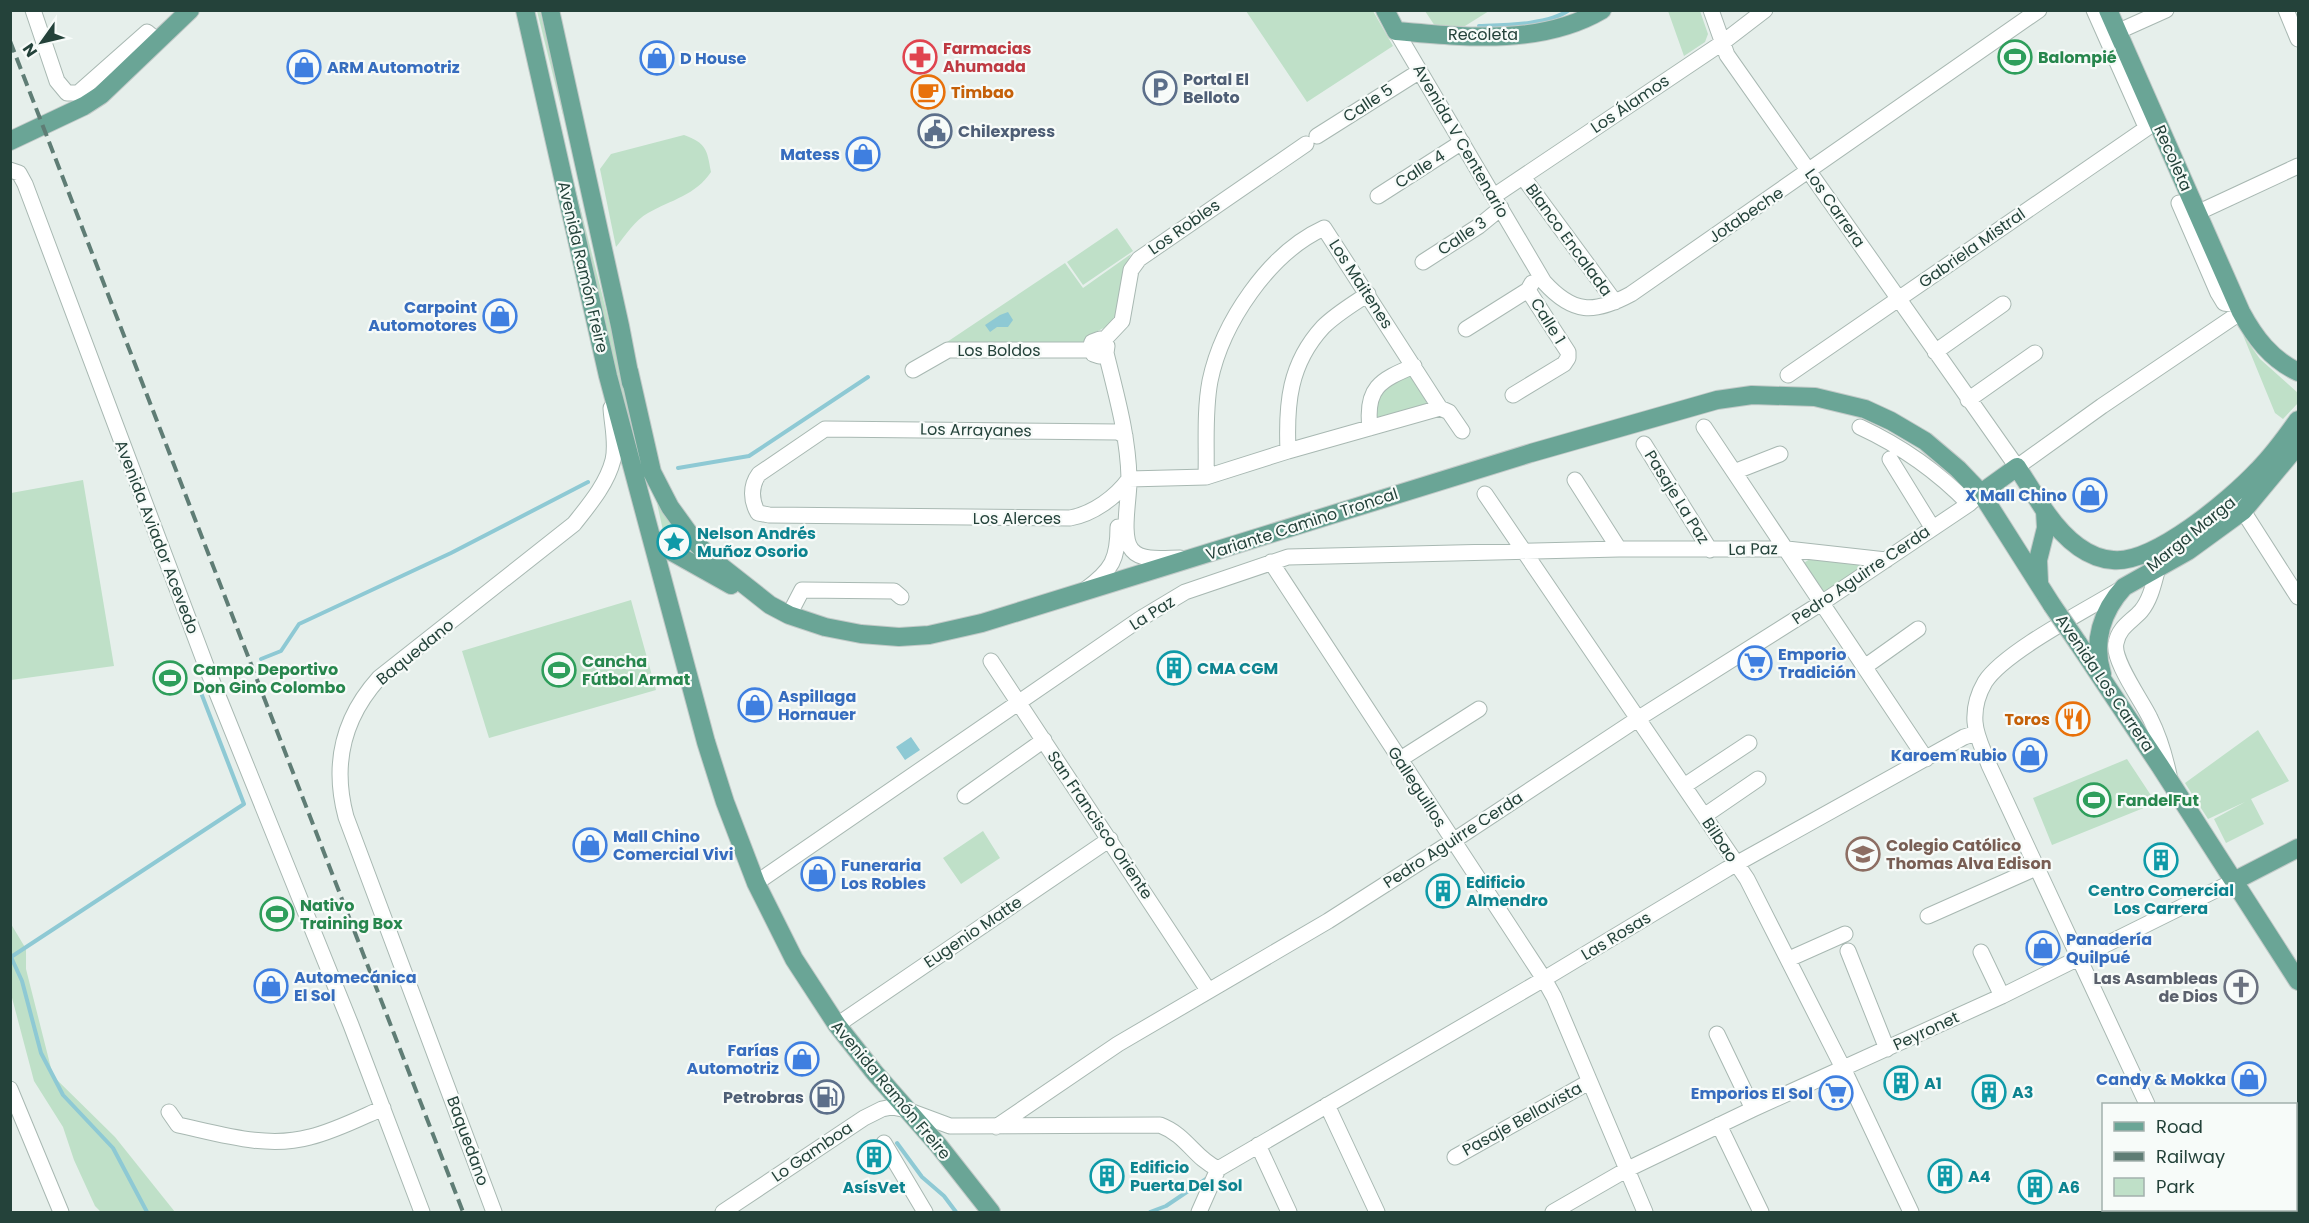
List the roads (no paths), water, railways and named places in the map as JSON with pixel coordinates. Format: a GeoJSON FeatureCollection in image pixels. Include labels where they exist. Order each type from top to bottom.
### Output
{"type":"FeatureCollection","features":[{"type":"Feature","properties":{"kind":"main road"},"geometry":{"type":"LineString","coordinates":[[10,141],[57,120],[100,95],[190,10]]}},
{"type":"Feature","properties":{"kind":"main road","name":"Avenida Ramón Freire"},"geometry":{"type":"LineString","coordinates":[[525,10],[608,376],[706,742],[725,802],[756,883],[794,959],[837,1025],[991,1212]]}},
{"type":"Feature","properties":{"kind":"main road","name":"Avenida Ramón Freire"},"geometry":{"type":"LineString","coordinates":[[550,10],[629,371],[648,521]]}},
{"type":"Feature","properties":{"kind":"main road","name":"Recoleta"},"geometry":{"type":"LineString","coordinates":[[1393,17],[1505,36],[1540,32],[1567,25],[1602,10]]}},
{"type":"Feature","properties":{"kind":"main road","name":"Recoleta"},"geometry":{"type":"LineString","coordinates":[[2108,10],[2151,124],[2197,213],[2240,309],[2255,337],[2276,358],[2296,365]]}},
{"type":"Feature","properties":{"kind":"main road","name":"Variante Camino Troncal"},"geometry":{"type":"LineString","coordinates":[[629,371],[652,472],[670,507],[696,543],[713,560],[770,605],[789,615],[825,627],[861,634],[929,635],[982,623],[1383,497],[1717,400],[1752,395],[1815,397],[1865,409],[1925,441],[1958,469],[1975,498],[2039,585]]}},
{"type":"Feature","properties":{"kind":"main road","name":"Marga Marga"},"geometry":{"type":"LineString","coordinates":[[2255,476],[2298,420]]}},
{"type":"Feature","properties":{"kind":"main road","name":"Marga Marga"},"geometry":{"type":"LineString","coordinates":[[2124,587],[2188,550],[2243,511],[2298,445]]}},
{"type":"Feature","properties":{"kind":"main road"},"geometry":{"type":"LineString","coordinates":[[1975,498],[2017,467],[2045,511],[2068,538],[2098,557],[2115,560],[2132,559],[2160,545],[2198,521],[2255,476]]}},
{"type":"Feature","properties":{"kind":"main road"},"geometry":{"type":"LineString","coordinates":[[2039,585],[2038,560],[2046,528],[2045,511]]}},
{"type":"Feature","properties":{"kind":"main road"},"geometry":{"type":"LineString","coordinates":[[654,544],[770,605]]}},
{"type":"Feature","properties":{"kind":"main road","name":"Avenida Los Carrera"},"geometry":{"type":"LineString","coordinates":[[2039,585],[2170,781],[2298,981]]}},
{"type":"Feature","properties":{"kind":"main road"},"geometry":{"type":"LineString","coordinates":[[2112,694],[2101,669],[2099,635],[2110,604],[2124,587]]}},
{"type":"Feature","properties":{"kind":"main road","name":"Peyronet"},"geometry":{"type":"LineString","coordinates":[[2234,881],[2298,849]]}},
{"type":"Feature","properties":{"kind":"street"},"geometry":{"type":"LineString","coordinates":[[33,10],[57,81],[67,93],[78,93],[147,32],[158,41]]}},
{"type":"Feature","properties":{"kind":"street","name":"Los Carrera"},"geometry":{"type":"LineString","coordinates":[[1711,10],[1727,55],[2017,467]]}},
{"type":"Feature","properties":{"kind":"street","name":"Los Álamos"},"geometry":{"type":"LineString","coordinates":[[1497,202],[1523,177],[1722,43],[1765,10]]}},
{"type":"Feature","properties":{"kind":"street","name":"Jotabeche"},"geometry":{"type":"LineString","coordinates":[[1538,272],[1556,295],[1568,304],[1585,308],[1602,307],[1631,294],[2039,10]]}},
{"type":"Feature","properties":{"kind":"street","name":"Recoleta"},"geometry":{"type":"LineString","coordinates":[[2094,10],[2151,124]]}},
{"type":"Feature","properties":{"kind":"street"},"geometry":{"type":"LineString","coordinates":[[2117,32],[2166,10]]}},
{"type":"Feature","properties":{"kind":"street"},"geometry":{"type":"LineString","coordinates":[[2286,10],[2298,39]]}},
{"type":"Feature","properties":{"kind":"street","name":"Avenida V Centenario"},"geometry":{"type":"LineString","coordinates":[[1393,17],[1420,71],[1538,272]]}},
{"type":"Feature","properties":{"kind":"street","name":"Calle 5"},"geometry":{"type":"LineString","coordinates":[[1311,140],[1420,71]]}},
{"type":"Feature","properties":{"kind":"street","name":"Gabriela Mistral"},"geometry":{"type":"LineString","coordinates":[[1788,375],[2151,124]]}},
{"type":"Feature","properties":{"kind":"street","name":"Los Robles"},"geometry":{"type":"LineString","coordinates":[[1099,349],[1122,321],[1131,270],[1139,259],[1311,140]]}},
{"type":"Feature","properties":{"kind":"street","name":"Calle 4"},"geometry":{"type":"LineString","coordinates":[[1378,196],[1462,142]]}},
{"type":"Feature","properties":{"kind":"street"},"geometry":{"type":"LineString","coordinates":[[2197,213],[2298,166]]}},
{"type":"Feature","properties":{"kind":"street","name":"Avenida Aviador Acevedo"},"geometry":{"type":"LineString","coordinates":[[10,170],[19,173],[25,184],[208,671],[384,1108],[422,1212]]}},
{"type":"Feature","properties":{"kind":"street","name":"Blanco Encalada"},"geometry":{"type":"LineString","coordinates":[[1523,177],[1615,302]]}},
{"type":"Feature","properties":{"kind":"street","name":"Calle 3"},"geometry":{"type":"LineString","coordinates":[[1423,262],[1479,226],[1497,202]]}},
{"type":"Feature","properties":{"kind":"street","name":"Recoleta"},"geometry":{"type":"LineString","coordinates":[[2178,203],[2218,293],[2224,303],[2240,309]]}},
{"type":"Feature","properties":{"kind":"street","name":"Los Maitenes"},"geometry":{"type":"LineString","coordinates":[[1206,477],[1208,402],[1216,363],[1227,332],[1240,308],[1263,277],[1287,252],[1324,228],[1440,408],[1449,412],[1462,431]]}},
{"type":"Feature","properties":{"kind":"street"},"geometry":{"type":"LineString","coordinates":[[1466,329],[1528,290],[1538,272]]}},
{"type":"Feature","properties":{"kind":"street","name":"Calle 1"},"geometry":{"type":"LineString","coordinates":[[1513,395],[1564,364],[1568,358],[1568,352],[1528,290]]}},
{"type":"Feature","properties":{"kind":"street"},"geometry":{"type":"LineString","coordinates":[[1288,452],[1287,405],[1290,386],[1303,356],[1323,327],[1368,294]]}},
{"type":"Feature","properties":{"kind":"street"},"geometry":{"type":"LineString","coordinates":[[1935,352],[2003,304]]}},
{"type":"Feature","properties":{"kind":"street"},"geometry":{"type":"LineString","coordinates":[[2017,467],[2240,309]]}},
{"type":"Feature","properties":{"kind":"street"},"geometry":{"type":"LineString","coordinates":[[1080,594],[1097,581],[1113,563],[1122,539],[1129,479],[1121,434],[1099,349]]}},
{"type":"Feature","properties":{"kind":"street","name":"Los Boldos"},"geometry":{"type":"LineString","coordinates":[[913,370],[948,350],[1099,349]]}},
{"type":"Feature","properties":{"kind":"street"},"geometry":{"type":"LineString","coordinates":[[1966,397],[2035,353]]}},
{"type":"Feature","properties":{"kind":"street"},"geometry":{"type":"LineString","coordinates":[[1370,428],[1368,405],[1377,387],[1383,380],[1414,366]]}},
{"type":"Feature","properties":{"kind":"street"},"geometry":{"type":"LineString","coordinates":[[1966,397],[1995,371]]}},
{"type":"Feature","properties":{"kind":"street","name":"Baquedano"},"geometry":{"type":"LineString","coordinates":[[494,1212],[346,817],[340,788],[340,758],[342,744],[353,715],[379,678],[566,531],[592,501],[613,460],[614,445],[608,376]]}},
{"type":"Feature","properties":{"kind":"street"},"geometry":{"type":"LineString","coordinates":[[1129,479],[1206,477],[1440,408]]}},
{"type":"Feature","properties":{"kind":"street"},"geometry":{"type":"LineString","coordinates":[[1704,427],[1866,666],[1926,759]]}},
{"type":"Feature","properties":{"kind":"street","name":"Variante Camino Troncal"},"geometry":{"type":"LineString","coordinates":[[1860,427],[1888,440],[1909,453],[1953,488],[1975,498]]}},
{"type":"Feature","properties":{"kind":"street","name":"Los Arrayanes"},"geometry":{"type":"LineString","coordinates":[[754,507],[753,484],[759,474],[825,429],[1121,434]]}},
{"type":"Feature","properties":{"kind":"street"},"geometry":{"type":"LineString","coordinates":[[1121,434],[1119,494],[1122,539],[1139,556],[1152,558],[1198,556]]}},
{"type":"Feature","properties":{"kind":"street","name":"Pasaje La Paz"},"geometry":{"type":"LineString","coordinates":[[1644,444],[1710,550]]}},
{"type":"Feature","properties":{"kind":"street"},"geometry":{"type":"LineString","coordinates":[[1734,472],[1780,454]]}},
{"type":"Feature","properties":{"kind":"street"},"geometry":{"type":"LineString","coordinates":[[1890,459],[1932,527]]}},
{"type":"Feature","properties":{"kind":"street"},"geometry":{"type":"LineString","coordinates":[[2255,476],[2243,511],[2298,597]]}},
{"type":"Feature","properties":{"kind":"street","name":"Marga Marga"},"geometry":{"type":"LineString","coordinates":[[1977,733],[1975,716],[1978,697],[1985,682],[1996,669],[2035,641],[2124,587],[2231,505],[2255,476]]}},
{"type":"Feature","properties":{"kind":"street","name":"Los Alerces"},"geometry":{"type":"LineString","coordinates":[[754,507],[758,513],[769,515],[1056,519],[1078,517],[1119,494],[1129,479]]}},
{"type":"Feature","properties":{"kind":"street"},"geometry":{"type":"LineString","coordinates":[[1575,480],[1619,549]]}},
{"type":"Feature","properties":{"kind":"street","name":"Bilbao"},"geometry":{"type":"LineString","coordinates":[[1485,494],[1747,879],[1843,1068],[1911,1212]]}},
{"type":"Feature","properties":{"kind":"street","name":"Pedro Aguirre Cerda"},"geometry":{"type":"LineString","coordinates":[[996,1127],[1118,1044],[1328,921],[1453,841],[1639,718],[1823,602],[1975,498]]}},
{"type":"Feature","properties":{"kind":"street","name":"La Paz"},"geometry":{"type":"LineString","coordinates":[[756,883],[1018,702],[1185,592],[1288,557],[1619,549],[1786,549],[1886,560]]}},
{"type":"Feature","properties":{"kind":"street","name":"Galleguillos"},"geometry":{"type":"LineString","coordinates":[[1271,562],[1544,979],[1554,997],[1645,1212]]}},
{"type":"Feature","properties":{"kind":"street","name":"Marga Marga"},"geometry":{"type":"LineString","coordinates":[[2120,662],[2115,651],[2117,638],[2123,627],[2141,611],[2151,595],[2158,568]]}},
{"type":"Feature","properties":{"kind":"street"},"geometry":{"type":"LineString","coordinates":[[789,615],[802,590],[894,591],[901,597]]}},
{"type":"Feature","properties":{"kind":"street"},"geometry":{"type":"LineString","coordinates":[[1866,666],[1918,629]]}},
{"type":"Feature","properties":{"kind":"street","name":"San Francisco Oriente"},"geometry":{"type":"LineString","coordinates":[[991,661],[1208,990]]}},
{"type":"Feature","properties":{"kind":"street","name":"Avenida Los Carrera"},"geometry":{"type":"LineString","coordinates":[[2120,662],[2151,719],[2166,759],[2170,781]]}},
{"type":"Feature","properties":{"kind":"street"},"geometry":{"type":"LineString","coordinates":[[1399,760],[1479,709]]}},
{"type":"Feature","properties":{"kind":"street"},"geometry":{"type":"LineString","coordinates":[[1977,733],[2036,868],[2146,1103]]}},
{"type":"Feature","properties":{"kind":"street","name":"Las Rosas"},"geometry":{"type":"LineString","coordinates":[[1218,1169],[1737,865],[1964,737],[1977,733]]}},
{"type":"Feature","properties":{"kind":"street"},"geometry":{"type":"LineString","coordinates":[[965,796],[1044,740]]}},
{"type":"Feature","properties":{"kind":"street"},"geometry":{"type":"LineString","coordinates":[[1684,786],[1749,743]]}},
{"type":"Feature","properties":{"kind":"street"},"geometry":{"type":"LineString","coordinates":[[1704,816],[1758,779]]}},
{"type":"Feature","properties":{"kind":"street","name":"Eugenio Matte"},"geometry":{"type":"LineString","coordinates":[[837,1025],[1110,839]]}},
{"type":"Feature","properties":{"kind":"street"},"geometry":{"type":"LineString","coordinates":[[1928,916],[2036,868]]}},
{"type":"Feature","properties":{"kind":"street","name":"Peyronet"},"geometry":{"type":"LineString","coordinates":[[1553,1212],[1626,1170],[1753,1109],[2002,996],[2234,881]]}},
{"type":"Feature","properties":{"kind":"street"},"geometry":{"type":"LineString","coordinates":[[1789,959],[1845,934]]}},
{"type":"Feature","properties":{"kind":"street"},"geometry":{"type":"LineString","coordinates":[[1848,951],[1887,1049]]}},
{"type":"Feature","properties":{"kind":"street"},"geometry":{"type":"LineString","coordinates":[[1981,952],[2002,996]]}},
{"type":"Feature","properties":{"kind":"street"},"geometry":{"type":"LineString","coordinates":[[1717,1034],[1753,1109]]}},
{"type":"Feature","properties":{"kind":"street","name":"Pasaje Bellavista"},"geometry":{"type":"LineString","coordinates":[[1455,1157],[1589,1082]]}},
{"type":"Feature","properties":{"kind":"street"},"geometry":{"type":"LineString","coordinates":[[10,1089],[61,1212]]}},
{"type":"Feature","properties":{"kind":"street"},"geometry":{"type":"LineString","coordinates":[[1327,1105],[1377,1212]]}},
{"type":"Feature","properties":{"kind":"street","name":"Lo Gamboa"},"geometry":{"type":"LineString","coordinates":[[723,1212],[864,1118],[892,1107],[907,1110]]}},
{"type":"Feature","properties":{"kind":"street"},"geometry":{"type":"LineString","coordinates":[[169,1112],[177,1125],[247,1139],[280,1141],[310,1137],[384,1108]]}},
{"type":"Feature","properties":{"kind":"street"},"geometry":{"type":"LineString","coordinates":[[907,1110],[950,1126],[1160,1125],[1174,1131],[1207,1164],[1218,1169],[1199,1212]]}},
{"type":"Feature","properties":{"kind":"street"},"geometry":{"type":"LineString","coordinates":[[1719,1125],[1761,1212]]}},
{"type":"Feature","properties":{"kind":"street"},"geometry":{"type":"LineString","coordinates":[[884,1143],[931,1210]]}},
{"type":"Feature","properties":{"kind":"street"},"geometry":{"type":"LineString","coordinates":[[1258,1145],[1289,1212]]}},
{"type":"Feature","properties":{"kind":"water"},"geometry":{"type":"Polygon","coordinates":[[[1008,312],[1013,320],[1008,327],[997,327],[990,332],[985,325],[1008,312]]]}},
{"type":"Feature","properties":{"kind":"water"},"geometry":{"type":"Polygon","coordinates":[[[911,737],[920,750],[905,760],[896,747],[911,737]]]}},
{"type":"Feature","properties":{"kind":"waterway"},"geometry":{"type":"LineString","coordinates":[[1479,26],[1550,19],[1569,10]]}},
{"type":"Feature","properties":{"kind":"waterway"},"geometry":{"type":"LineString","coordinates":[[678,468],[749,456],[868,377]]}},
{"type":"Feature","properties":{"kind":"waterway"},"geometry":{"type":"LineString","coordinates":[[261,659],[281,651],[299,624],[451,553],[588,482]]}},
{"type":"Feature","properties":{"kind":"waterway"},"geometry":{"type":"LineString","coordinates":[[222,674],[236,668]]}},
{"type":"Feature","properties":{"kind":"waterway"},"geometry":{"type":"LineString","coordinates":[[11,957],[244,804],[198,685]]}},
{"type":"Feature","properties":{"kind":"waterway"},"geometry":{"type":"LineString","coordinates":[[11,957],[22,981],[41,1053],[63,1095],[113,1148],[147,1212]]}},
{"type":"Feature","properties":{"kind":"waterway"},"geometry":{"type":"LineString","coordinates":[[897,1143],[922,1177],[944,1196],[956,1212]]}},
{"type":"Feature","properties":{"kind":"waterway"},"geometry":{"type":"LineString","coordinates":[[1150,1212],[1166,1206],[1206,1179]]}},
{"type":"Feature","properties":{"kind":"railway"},"geometry":{"type":"LineString","coordinates":[[10,41],[463,1212]]}},
{"type":"Feature","properties":{"kind":"place","name":"Farmacias Ahumada"},"geometry":{"type":"Point","coordinates":[920,57]}},
{"type":"Feature","properties":{"kind":"place","name":"Balompié"},"geometry":{"type":"Point","coordinates":[2015,57]}},
{"type":"Feature","properties":{"kind":"place","name":"D House"},"geometry":{"type":"Point","coordinates":[657,58]}},
{"type":"Feature","properties":{"kind":"place","name":"ARM Automotriz"},"geometry":{"type":"Point","coordinates":[304,67]}},
{"type":"Feature","properties":{"kind":"place","name":"Portal El Belloto"},"geometry":{"type":"Point","coordinates":[1160,88]}},
{"type":"Feature","properties":{"kind":"place","name":"Timbao"},"geometry":{"type":"Point","coordinates":[928,92]}},
{"type":"Feature","properties":{"kind":"place","name":"Chilexpress"},"geometry":{"type":"Point","coordinates":[935,131]}},
{"type":"Feature","properties":{"kind":"place","name":"Matess"},"geometry":{"type":"Point","coordinates":[863,154]}},
{"type":"Feature","properties":{"kind":"place","name":"Carpoint Automotores"},"geometry":{"type":"Point","coordinates":[500,316]}},
{"type":"Feature","properties":{"kind":"place","name":"X Mall Chino"},"geometry":{"type":"Point","coordinates":[2090,495]}},
{"type":"Feature","properties":{"kind":"place","name":"Nelson Andrés Muñoz Osorio"},"geometry":{"type":"Point","coordinates":[674,542]}},
{"type":"Feature","properties":{"kind":"place","name":"Emporio Tradición"},"geometry":{"type":"Point","coordinates":[1755,663]}},
{"type":"Feature","properties":{"kind":"place","name":"CMA CGM"},"geometry":{"type":"Point","coordinates":[1174,668]}},
{"type":"Feature","properties":{"kind":"place","name":"Cancha Fútbol Armat"},"geometry":{"type":"Point","coordinates":[559,670]}},
{"type":"Feature","properties":{"kind":"place","name":"Campo Deportivo Don Gino Colombo"},"geometry":{"type":"Point","coordinates":[170,678]}},
{"type":"Feature","properties":{"kind":"place","name":"Aspillaga Hornauer"},"geometry":{"type":"Point","coordinates":[755,705]}},
{"type":"Feature","properties":{"kind":"place","name":"Toros"},"geometry":{"type":"Point","coordinates":[2073,719]}},
{"type":"Feature","properties":{"kind":"place","name":"Karoem Rubio"},"geometry":{"type":"Point","coordinates":[2030,755]}},
{"type":"Feature","properties":{"kind":"place","name":"FandelFut"},"geometry":{"type":"Point","coordinates":[2094,800]}},
{"type":"Feature","properties":{"kind":"place","name":"Mall Chino Comercial Vivi"},"geometry":{"type":"Point","coordinates":[590,845]}},
{"type":"Feature","properties":{"kind":"place","name":"Colegio Católico Thomas Alva Edison"},"geometry":{"type":"Point","coordinates":[1863,854]}},
{"type":"Feature","properties":{"kind":"place","name":"Centro Comercial Los Carrera"},"geometry":{"type":"Point","coordinates":[2161,860]}},
{"type":"Feature","properties":{"kind":"place","name":"Funeraria Los Robles"},"geometry":{"type":"Point","coordinates":[818,874]}},
{"type":"Feature","properties":{"kind":"place","name":"Edificio Almendro"},"geometry":{"type":"Point","coordinates":[1443,891]}},
{"type":"Feature","properties":{"kind":"place","name":"Nativo Training Box"},"geometry":{"type":"Point","coordinates":[277,914]}},
{"type":"Feature","properties":{"kind":"place","name":"Panadería Quilpué"},"geometry":{"type":"Point","coordinates":[2043,948]}},
{"type":"Feature","properties":{"kind":"place","name":"Automecánica El Sol"},"geometry":{"type":"Point","coordinates":[271,986]}},
{"type":"Feature","properties":{"kind":"place","name":"Las Asambleas de Dios"},"geometry":{"type":"Point","coordinates":[2241,987]}},
{"type":"Feature","properties":{"kind":"place","name":"Farías Automotriz"},"geometry":{"type":"Point","coordinates":[802,1059]}},
{"type":"Feature","properties":{"kind":"place","name":"Candy & Mokka"},"geometry":{"type":"Point","coordinates":[2249,1079]}},
{"type":"Feature","properties":{"kind":"place","name":"A1"},"geometry":{"type":"Point","coordinates":[1901,1083]}},
{"type":"Feature","properties":{"kind":"place","name":"A3"},"geometry":{"type":"Point","coordinates":[1989,1092]}},
{"type":"Feature","properties":{"kind":"place","name":"Emporios El Sol"},"geometry":{"type":"Point","coordinates":[1836,1093]}},
{"type":"Feature","properties":{"kind":"place","name":"Petrobras"},"geometry":{"type":"Point","coordinates":[827,1097]}},
{"type":"Feature","properties":{"kind":"place","name":"AsísVet"},"geometry":{"type":"Point","coordinates":[874,1157]}},
{"type":"Feature","properties":{"kind":"place","name":"Edificio Puerta Del Sol"},"geometry":{"type":"Point","coordinates":[1107,1176]}},
{"type":"Feature","properties":{"kind":"place","name":"A4"},"geometry":{"type":"Point","coordinates":[1945,1176]}},
{"type":"Feature","properties":{"kind":"place","name":"A6"},"geometry":{"type":"Point","coordinates":[2035,1187]}}]}
